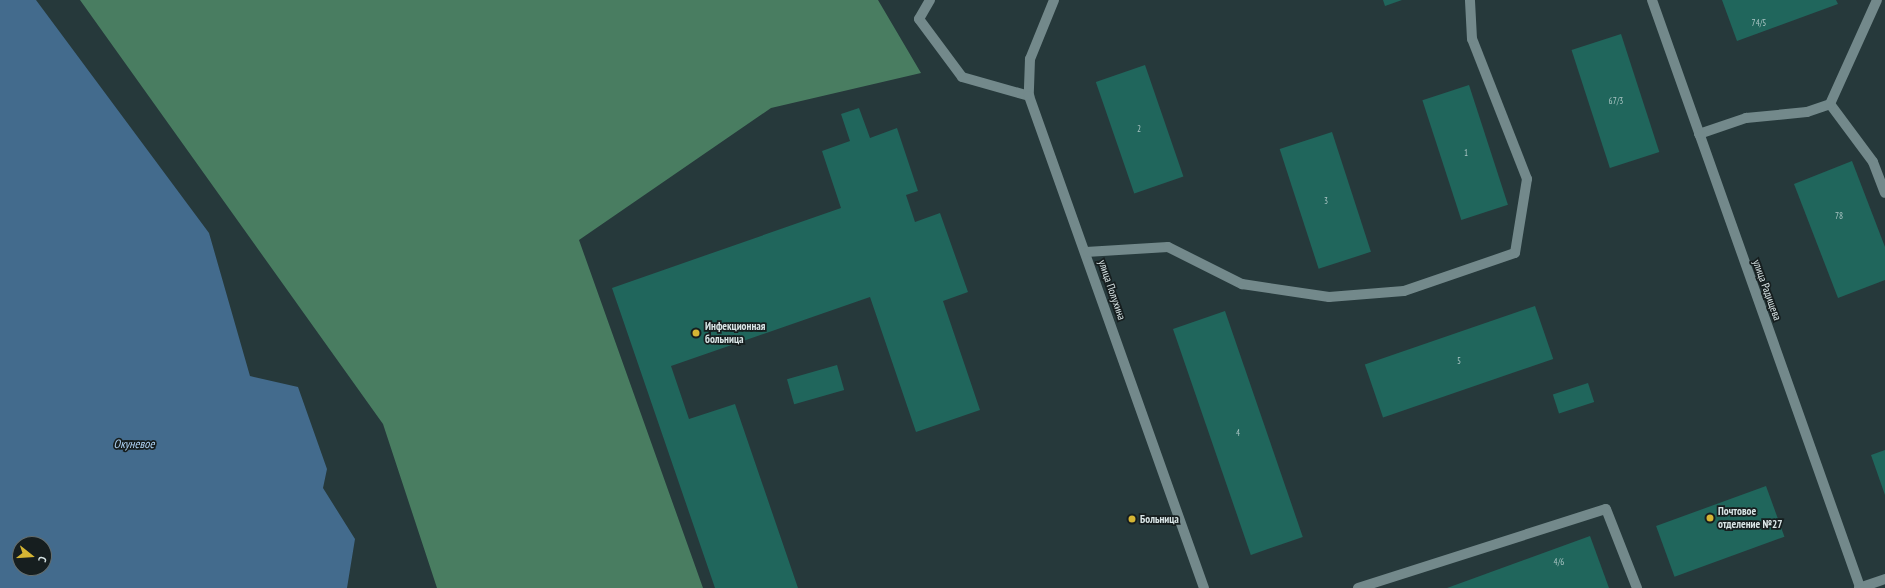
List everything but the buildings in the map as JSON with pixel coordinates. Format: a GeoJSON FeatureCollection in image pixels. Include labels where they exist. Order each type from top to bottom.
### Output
{"type":"FeatureCollection","features":[{"type":"Feature","properties":{"kind":"street"},"geometry":{"type":"LineString","coordinates":[[930,0],[919,19],[962,77],[1029,96]]}},
{"type":"Feature","properties":{"kind":"street","name":"улица Полухина"},"geometry":{"type":"LineString","coordinates":[[1054,0],[1030,59],[1029,96],[1086,252],[1154,451],[1204,588]]}},
{"type":"Feature","properties":{"kind":"street"},"geometry":{"type":"LineString","coordinates":[[1086,252],[1168,247],[1242,284],[1329,298],[1404,291],[1515,253],[1528,179],[1472,39],[1470,0]]}},
{"type":"Feature","properties":{"kind":"street","name":"улица Радищева"},"geometry":{"type":"LineString","coordinates":[[1652,0],[1860,588]]}},
{"type":"Feature","properties":{"kind":"street"},"geometry":{"type":"LineString","coordinates":[[1699,134],[1746,118],[1807,112],[1830,104],[1877,0]]}},
{"type":"Feature","properties":{"kind":"street"},"geometry":{"type":"LineString","coordinates":[[1830,104],[1873,162],[1885,193]]}},
{"type":"Feature","properties":{"kind":"street"},"geometry":{"type":"LineString","coordinates":[[1358,588],[1606,509],[1637,588]]}},
{"type":"Feature","properties":{"kind":"street"},"geometry":{"type":"LineString","coordinates":[[1860,588],[1885,580]]}},
{"type":"Feature","properties":{"kind":"green space"},"geometry":{"type":"Polygon","coordinates":[[[80,0],[878,0],[921,73],[771,108],[579,240],[703,588],[437,588],[383,424],[80,0]]]}},
{"type":"Feature","properties":{"kind":"water","name":"Окуневое"},"geometry":{"type":"Polygon","coordinates":[[[0,0],[36,0],[209,233],[250,376],[298,387],[327,469],[323,488],[355,539],[347,588],[0,588],[0,0]]]}},
{"type":"Feature","properties":{"kind":"place","name":"Инфекционная больница"},"geometry":{"type":"Point","coordinates":[696,333]}},
{"type":"Feature","properties":{"kind":"place","name":"Почтовое отделение №27"},"geometry":{"type":"Point","coordinates":[1710,518]}},
{"type":"Feature","properties":{"kind":"place","name":"Больница"},"geometry":{"type":"Point","coordinates":[1132,519]}}]}
